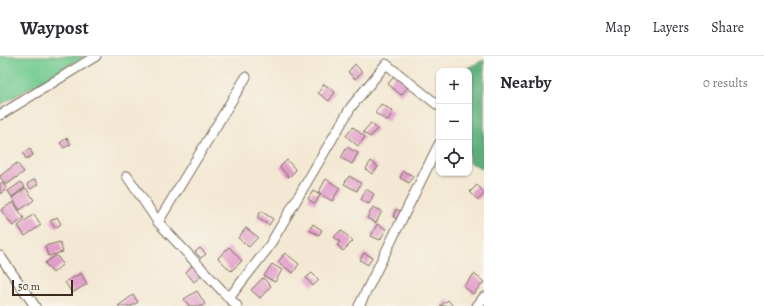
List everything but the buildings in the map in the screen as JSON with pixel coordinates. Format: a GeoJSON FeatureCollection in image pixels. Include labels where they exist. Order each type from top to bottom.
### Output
{"type":"FeatureCollection","features":[{"type":"Feature","properties":{"kind":"street"},"geometry":{"type":"LineString","coordinates":[[0,115],[96,56]]}},
{"type":"Feature","properties":{"kind":"street"},"geometry":{"type":"LineString","coordinates":[[229,298],[268,248],[351,107],[388,60],[437,104]]}},
{"type":"Feature","properties":{"kind":"street"},"geometry":{"type":"LineString","coordinates":[[158,222],[246,77]]}},
{"type":"Feature","properties":{"kind":"street"},"geometry":{"type":"LineString","coordinates":[[359,306],[436,150]]}},
{"type":"Feature","properties":{"kind":"street"},"geometry":{"type":"LineString","coordinates":[[127,176],[158,222],[237,306]]}},
{"type":"Feature","properties":{"kind":"street"},"geometry":{"type":"LineString","coordinates":[[0,256],[35,306]]}},
{"type":"Feature","properties":{"kind":"street"},"geometry":{"type":"LineString","coordinates":[[477,306],[484,297]]}},
{"type":"Feature","properties":{"kind":"green space"},"geometry":{"type":"Polygon","coordinates":[[[0,56],[85,56],[0,105],[0,56]]]}},
{"type":"Feature","properties":{"kind":"green space"},"geometry":{"type":"Polygon","coordinates":[[[484,60],[484,169],[472,163],[472,68],[467,68],[484,60]]]}}]}
